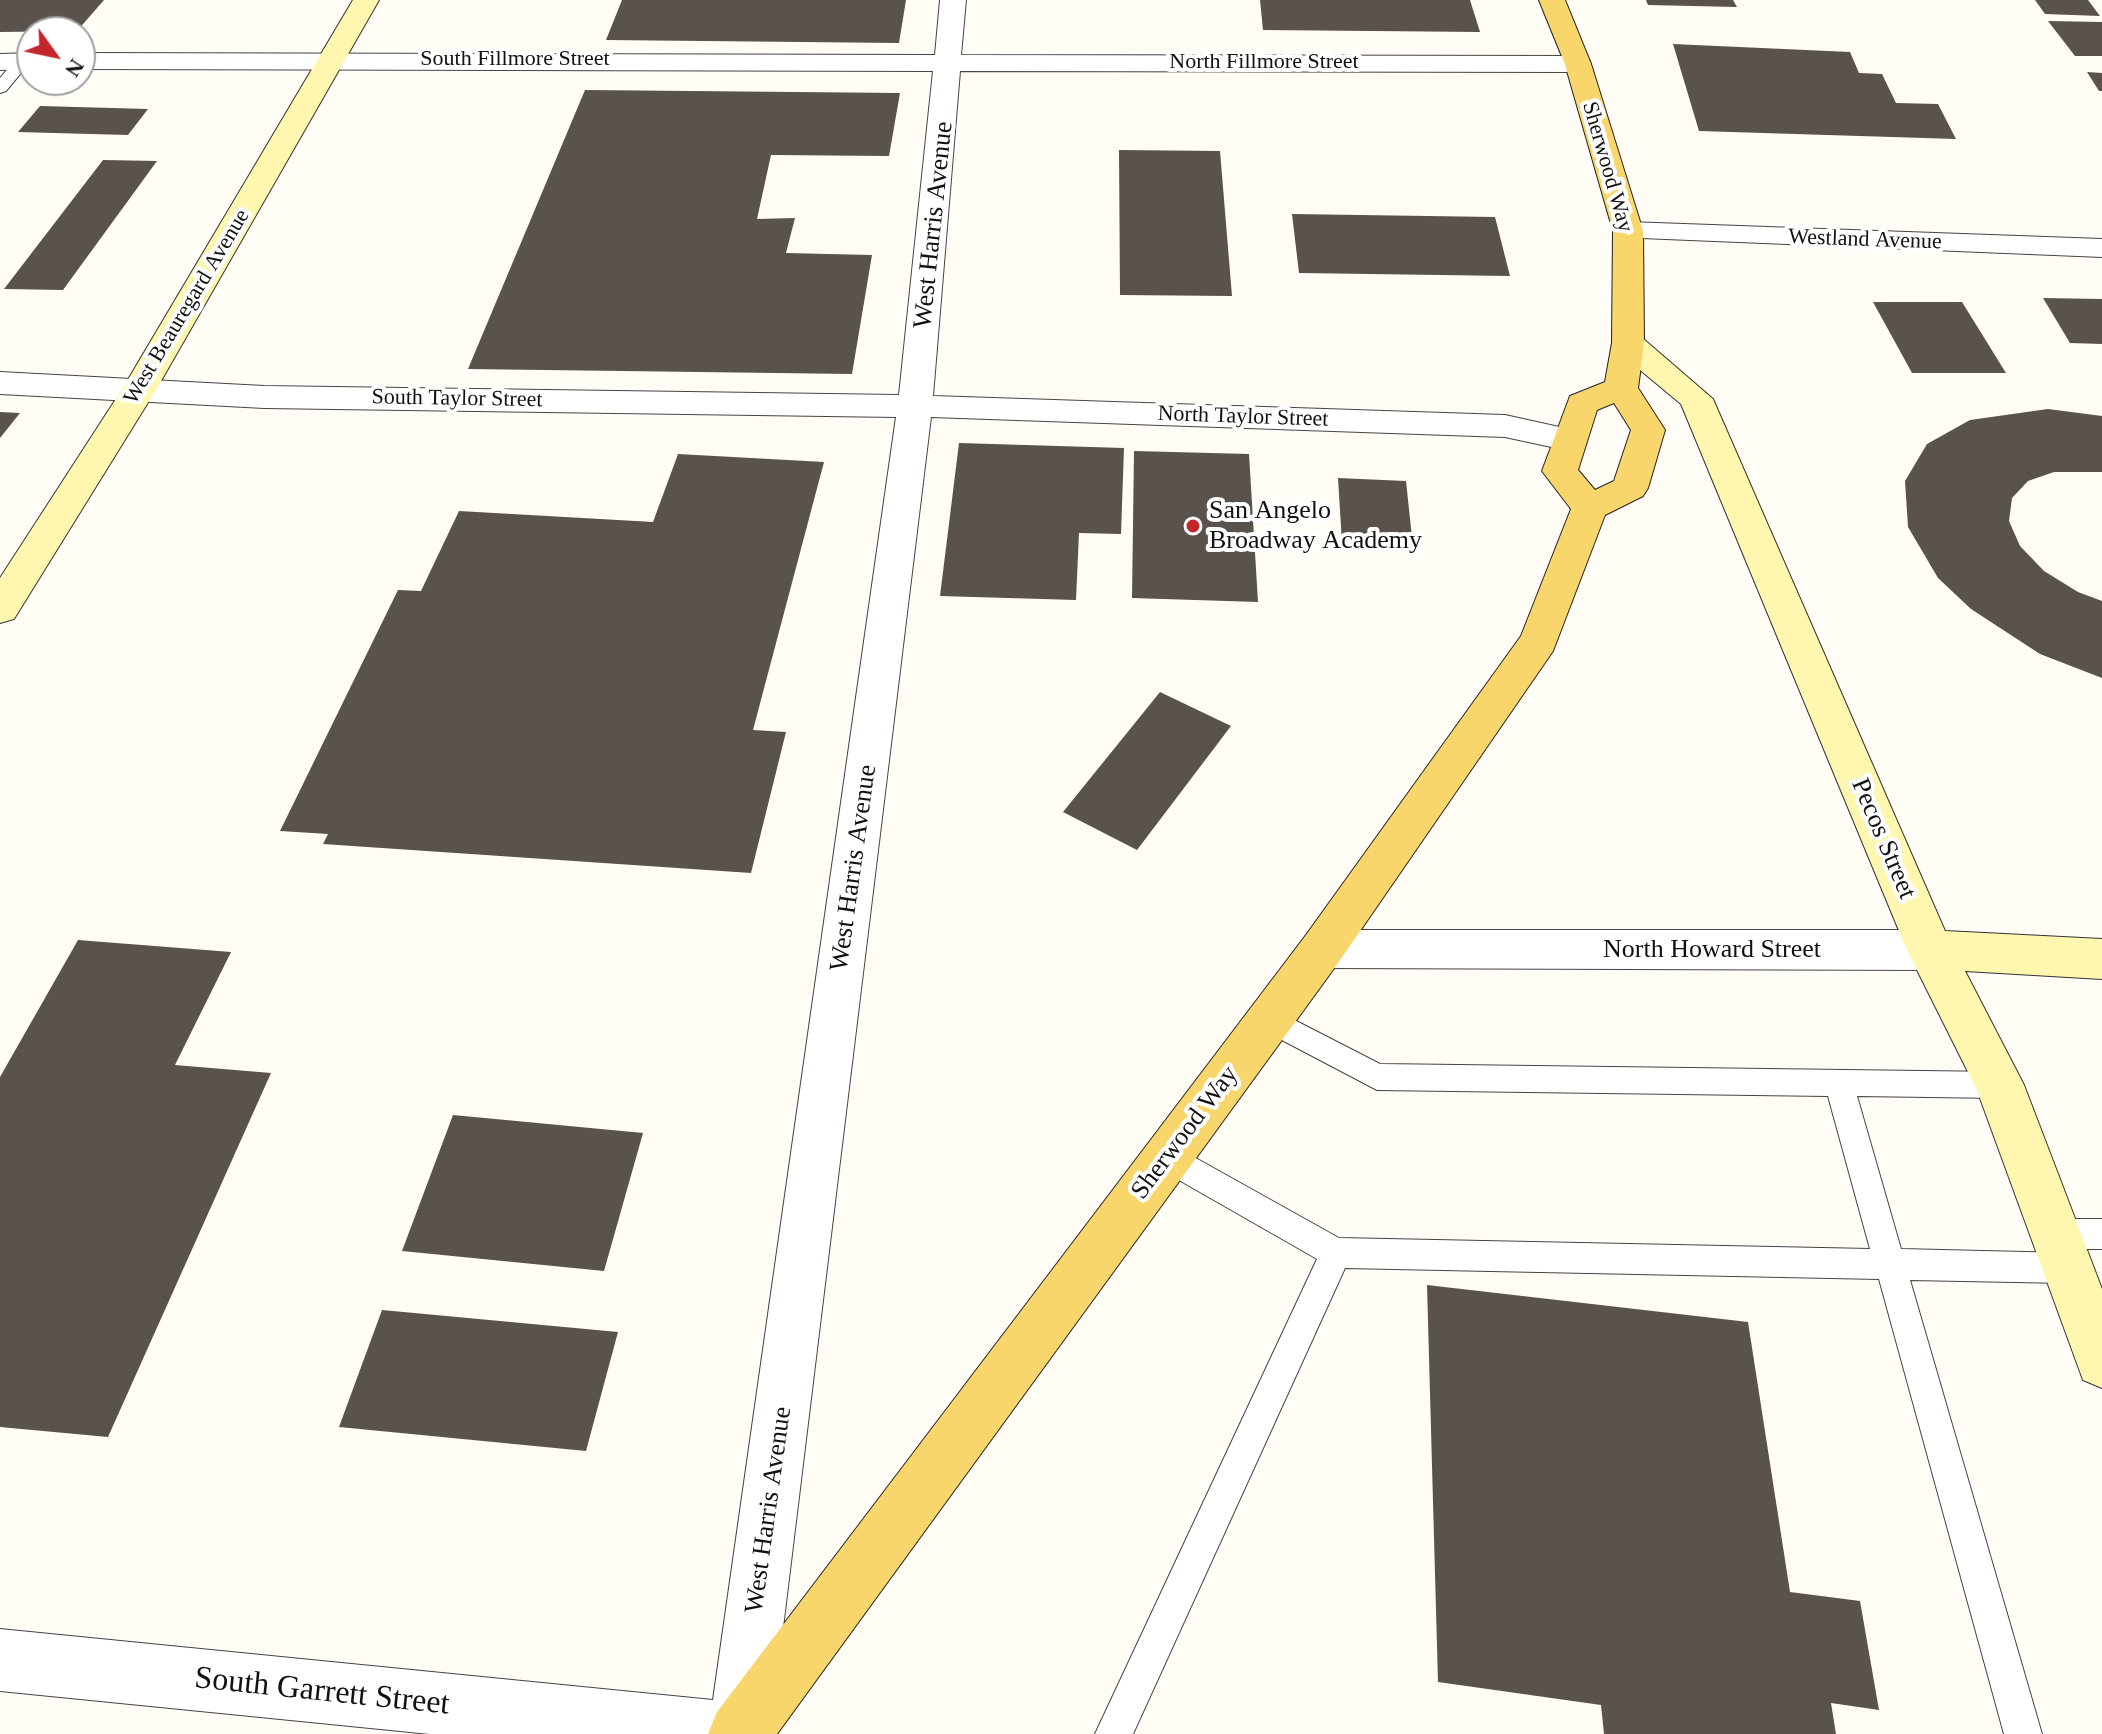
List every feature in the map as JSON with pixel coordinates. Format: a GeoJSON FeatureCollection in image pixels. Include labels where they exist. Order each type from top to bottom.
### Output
{"type":"FeatureCollection","features":[{"type":"Feature","properties":{"kind":"main road","name":"Sherwood Way"},"geometry":{"type":"LineString","coordinates":[[1552,0],[1578,64],[1628,231],[1628,343],[1621,388]]}},
{"type":"Feature","properties":{"kind":"main road"},"geometry":{"type":"LineString","coordinates":[[1621,388],[1648,430],[1630,488],[1590,508],[1560,471],[1582,404],[1621,388]]}},
{"type":"Feature","properties":{"kind":"main road","name":"Sherwood Way"},"geometry":{"type":"LineString","coordinates":[[740,1734],[1322,949],[1539,641],[1590,508]]}},
{"type":"Feature","properties":{"kind":"street","name":"West Beauregard Avenue"},"geometry":{"type":"LineString","coordinates":[[0,609],[140,388],[366,0]]}},
{"type":"Feature","properties":{"kind":"street","name":"West Harris Avenue"},"geometry":{"type":"LineString","coordinates":[[740,1734],[915,406],[950,61],[953,0]]}},
{"type":"Feature","properties":{"kind":"street","name":"South Fillmore Street"},"geometry":{"type":"LineString","coordinates":[[96,61],[950,61]]}},
{"type":"Feature","properties":{"kind":"street","name":"North Fillmore Street"},"geometry":{"type":"LineString","coordinates":[[950,61],[1578,64]]}},
{"type":"Feature","properties":{"kind":"street","name":"Westland Avenue"},"geometry":{"type":"LineString","coordinates":[[1628,231],[2102,248]]}},
{"type":"Feature","properties":{"kind":"street","name":"Pecos Street"},"geometry":{"type":"LineString","coordinates":[[1628,343],[1696,399],[1930,950],[2000,1085],[2102,1361]]}},
{"type":"Feature","properties":{"kind":"street","name":"South Taylor Street"},"geometry":{"type":"LineString","coordinates":[[0,383],[140,388],[264,397],[915,406]]}},
{"type":"Feature","properties":{"kind":"street","name":"North Taylor Street"},"geometry":{"type":"LineString","coordinates":[[915,406],[1505,426],[1570,440]]}},
{"type":"Feature","properties":{"kind":"street","name":"North Howard Street"},"geometry":{"type":"LineString","coordinates":[[1322,949],[1930,950],[2102,959]]}},
{"type":"Feature","properties":{"kind":"street","name":"South Garrett Street"},"geometry":{"type":"LineString","coordinates":[[0,1660],[740,1734]]}},
{"type":"Feature","properties":{"kind":"lane"},"geometry":{"type":"LineString","coordinates":[[0,88],[16,64]]}},
{"type":"Feature","properties":{"kind":"lane"},"geometry":{"type":"LineString","coordinates":[[1269,1019],[1377,1077],[2000,1085]]}},
{"type":"Feature","properties":{"kind":"lane"},"geometry":{"type":"LineString","coordinates":[[1839,1084],[2023,1734]]}},
{"type":"Feature","properties":{"kind":"lane"},"geometry":{"type":"LineString","coordinates":[[1166,1157],[1336,1253],[1891,1262],[2062,1251],[2102,1234]]}},
{"type":"Feature","properties":{"kind":"lane"},"geometry":{"type":"LineString","coordinates":[[1114,1734],[1336,1253]]}},
{"type":"Feature","properties":{"kind":"building"},"geometry":{"type":"Polygon","coordinates":[[[0,0],[104,0],[90,16],[16,16],[16,32],[0,32],[0,0]]]}},
{"type":"Feature","properties":{"kind":"building"},"geometry":{"type":"Polygon","coordinates":[[[622,0],[906,0],[899,43],[606,40],[622,0]]]}},
{"type":"Feature","properties":{"kind":"building"},"geometry":{"type":"Polygon","coordinates":[[[1260,0],[1470,0],[1480,32],[1263,30],[1260,0]]]}},
{"type":"Feature","properties":{"kind":"building"},"geometry":{"type":"Polygon","coordinates":[[[1646,0],[1733,0],[1737,7],[1648,5],[1646,0]]]}},
{"type":"Feature","properties":{"kind":"building"},"geometry":{"type":"Polygon","coordinates":[[[2035,0],[2088,0],[2100,16],[2045,14],[2035,0]]]}},
{"type":"Feature","properties":{"kind":"building"},"geometry":{"type":"Polygon","coordinates":[[[2048,21],[2102,22],[2102,56],[2075,56],[2048,21]]]}},
{"type":"Feature","properties":{"kind":"building"},"geometry":{"type":"Polygon","coordinates":[[[1673,44],[1850,52],[1859,73],[1882,74],[1896,103],[1938,104],[1956,139],[1699,131],[1673,44]]]}},
{"type":"Feature","properties":{"kind":"building"},"geometry":{"type":"Polygon","coordinates":[[[2087,72],[2102,73],[2102,91],[2099,91],[2087,72]]]}},
{"type":"Feature","properties":{"kind":"building"},"geometry":{"type":"Polygon","coordinates":[[[585,90],[900,93],[889,156],[771,155],[757,219],[795,218],[786,253],[872,255],[852,374],[468,369],[585,90]]]}},
{"type":"Feature","properties":{"kind":"building"},"geometry":{"type":"Polygon","coordinates":[[[40,106],[148,109],[128,135],[18,132],[40,106]]]}},
{"type":"Feature","properties":{"kind":"building"},"geometry":{"type":"Polygon","coordinates":[[[1119,150],[1220,151],[1232,296],[1120,295],[1119,150]]]}},
{"type":"Feature","properties":{"kind":"building"},"geometry":{"type":"Polygon","coordinates":[[[103,160],[157,161],[63,290],[4,289],[103,160]]]}},
{"type":"Feature","properties":{"kind":"building"},"geometry":{"type":"Polygon","coordinates":[[[1292,214],[1495,217],[1510,276],[1299,273],[1292,214]]]}},
{"type":"Feature","properties":{"kind":"building"},"geometry":{"type":"Polygon","coordinates":[[[2043,298],[2102,299],[2102,344],[2070,343],[2043,298]]]}},
{"type":"Feature","properties":{"kind":"building"},"geometry":{"type":"Polygon","coordinates":[[[1873,302],[1962,302],[2006,373],[1912,373],[1873,302]]]}},
{"type":"Feature","properties":{"kind":"building"},"geometry":{"type":"Polygon","coordinates":[[[2048,409],[2102,416],[2102,472],[2054,472],[2028,481],[2012,498],[2009,521],[2020,546],[2044,571],[2078,592],[2102,601],[2102,678],[2040,654],[1971,609],[1938,578],[1908,527],[1905,481],[1927,444],[1970,420],[2048,409]]]}},
{"type":"Feature","properties":{"kind":"building"},"geometry":{"type":"Polygon","coordinates":[[[0,412],[20,413],[0,438],[0,412]]]}},
{"type":"Feature","properties":{"kind":"building"},"geometry":{"type":"Polygon","coordinates":[[[959,443],[1124,448],[1121,534],[1079,533],[1076,600],[940,596],[959,443]]]}},
{"type":"Feature","properties":{"kind":"building","name":"San Angelo Broadway Academy"},"geometry":{"type":"Polygon","coordinates":[[[1134,451],[1249,454],[1258,602],[1132,598],[1134,451]]]}},
{"type":"Feature","properties":{"kind":"building"},"geometry":{"type":"Polygon","coordinates":[[[678,454],[824,462],[753,730],[786,732],[751,873],[323,844],[328,834],[280,831],[398,590],[421,591],[459,511],[653,522],[678,454]]]}},
{"type":"Feature","properties":{"kind":"building"},"geometry":{"type":"Polygon","coordinates":[[[1338,478],[1406,481],[1413,547],[1342,543],[1338,478]]]}},
{"type":"Feature","properties":{"kind":"building"},"geometry":{"type":"Polygon","coordinates":[[[1160,692],[1231,726],[1137,850],[1063,812],[1160,692]]]}},
{"type":"Feature","properties":{"kind":"building"},"geometry":{"type":"Polygon","coordinates":[[[78,940],[231,952],[175,1065],[271,1073],[108,1437],[0,1427],[0,1077],[78,940]]]}},
{"type":"Feature","properties":{"kind":"building"},"geometry":{"type":"Polygon","coordinates":[[[453,1115],[643,1133],[604,1271],[402,1251],[453,1115]]]}},
{"type":"Feature","properties":{"kind":"building"},"geometry":{"type":"Polygon","coordinates":[[[1427,1285],[1748,1322],[1790,1592],[1860,1601],[1879,1710],[1831,1703],[1836,1734],[1604,1734],[1601,1705],[1438,1682],[1427,1285]]]}},
{"type":"Feature","properties":{"kind":"building"},"geometry":{"type":"Polygon","coordinates":[[[382,1310],[618,1332],[586,1451],[339,1427],[382,1310]]]}},
{"type":"Feature","properties":{"kind":"place","name":"San Angelo Broadway Academy"},"geometry":{"type":"Point","coordinates":[1193,526]}}]}
